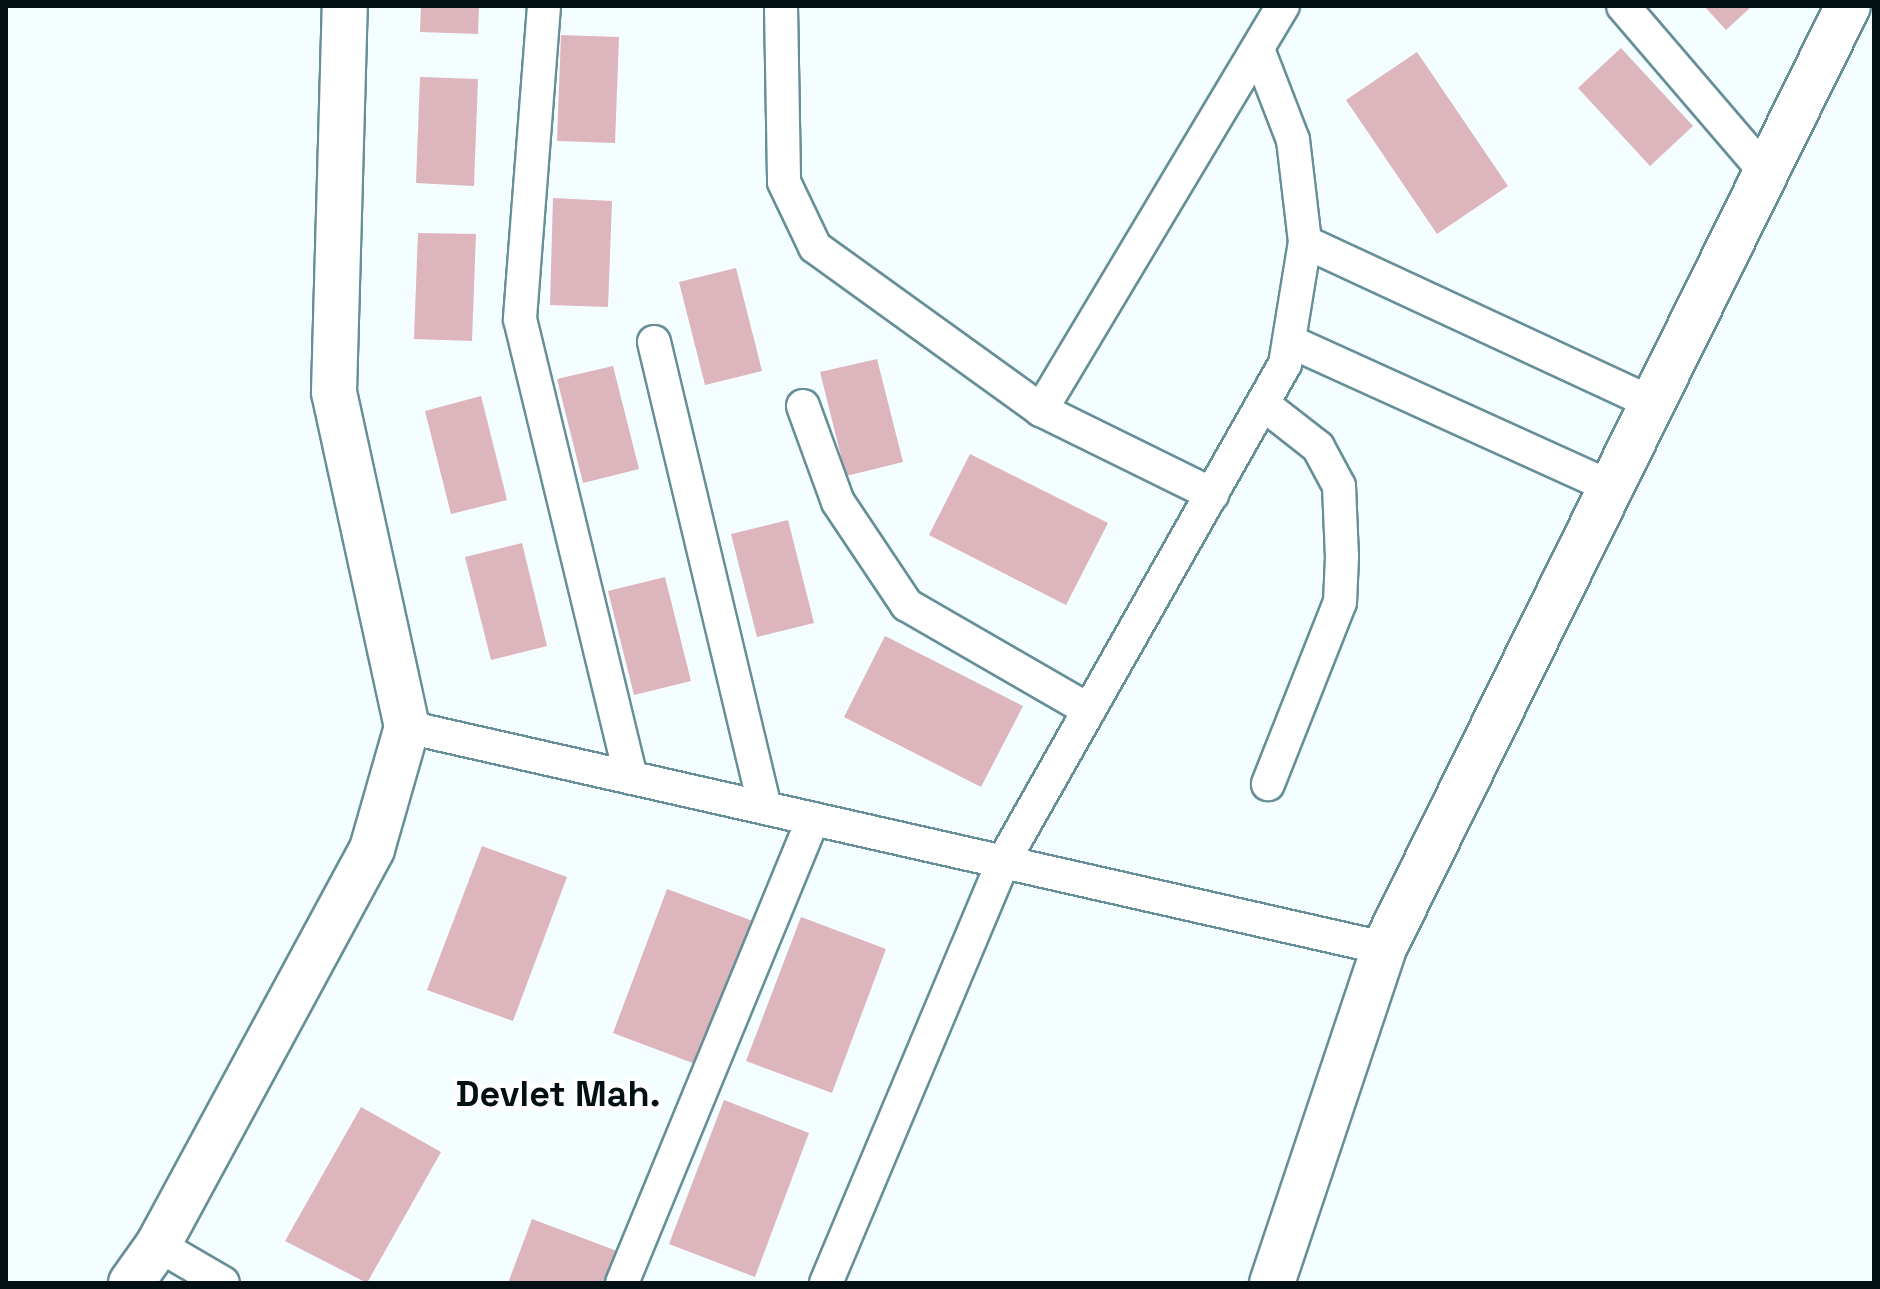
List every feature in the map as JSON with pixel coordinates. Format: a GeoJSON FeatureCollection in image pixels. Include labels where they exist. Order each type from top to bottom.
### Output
{"type":"FeatureCollection","features":[{"type":"Feature","properties":{"kind":"street"},"geometry":{"type":"LineString","coordinates":[[131,1283],[158,1245],[372,849],[407,727],[334,392],[345,6]]}},
{"type":"Feature","properties":{"kind":"street"},"geometry":{"type":"LineString","coordinates":[[544,6],[520,319],[631,778]]}},
{"type":"Feature","properties":{"kind":"street"},"geometry":{"type":"LineString","coordinates":[[781,6],[784,182],[815,247],[1041,410],[1212,494]]}},
{"type":"Feature","properties":{"kind":"street"},"geometry":{"type":"LineString","coordinates":[[1041,410],[1259,52],[1283,6]]}},
{"type":"Feature","properties":{"kind":"street"},"geometry":{"type":"LineString","coordinates":[[1623,6],[1766,173]]}},
{"type":"Feature","properties":{"kind":"street"},"geometry":{"type":"LineString","coordinates":[[1272,1283],[1384,948],[1766,173],[1838,11]]}},
{"type":"Feature","properties":{"kind":"street"},"geometry":{"type":"LineString","coordinates":[[826,1283],[1003,862],[1263,404],[1289,341],[1305,242],[1293,140],[1259,52]]}},
{"type":"Feature","properties":{"kind":"street"},"geometry":{"type":"LineString","coordinates":[[1305,242],[1652,403]]}},
{"type":"Feature","properties":{"kind":"street"},"geometry":{"type":"LineString","coordinates":[[1289,341],[1611,487]]}},
{"type":"Feature","properties":{"kind":"street"},"geometry":{"type":"LineString","coordinates":[[654,342],[765,808]]}},
{"type":"Feature","properties":{"kind":"street"},"geometry":{"type":"LineString","coordinates":[[1263,404],[1318,447],[1339,486],[1342,557],[1340,602],[1268,784]]}},
{"type":"Feature","properties":{"kind":"street"},"geometry":{"type":"LineString","coordinates":[[803,406],[838,502],[907,605],[1089,710]]}},
{"type":"Feature","properties":{"kind":"street"},"geometry":{"type":"LineString","coordinates":[[407,727],[1384,948]]}},
{"type":"Feature","properties":{"kind":"street"},"geometry":{"type":"LineString","coordinates":[[622,1283],[813,819]]}},
{"type":"Feature","properties":{"kind":"street"},"geometry":{"type":"LineString","coordinates":[[158,1245],[223,1283]]}},
{"type":"Feature","properties":{"kind":"building"},"geometry":{"type":"Polygon","coordinates":[[[421,6],[479,6],[478,34],[420,32],[421,6]]]}},
{"type":"Feature","properties":{"kind":"building"},"geometry":{"type":"Polygon","coordinates":[[[1704,6],[1752,6],[1726,30],[1704,6]]]}},
{"type":"Feature","properties":{"kind":"building"},"geometry":{"type":"Polygon","coordinates":[[[561,35],[619,37],[615,143],[557,141],[561,35]]]}},
{"type":"Feature","properties":{"kind":"building"},"geometry":{"type":"Polygon","coordinates":[[[1621,48],[1693,126],[1650,166],[1578,88],[1621,48]]]}},
{"type":"Feature","properties":{"kind":"building"},"geometry":{"type":"Polygon","coordinates":[[[1417,52],[1508,186],[1437,234],[1346,100],[1417,52]]]}},
{"type":"Feature","properties":{"kind":"building"},"geometry":{"type":"Polygon","coordinates":[[[420,77],[478,79],[474,186],[416,183],[420,77]]]}},
{"type":"Feature","properties":{"kind":"building"},"geometry":{"type":"Polygon","coordinates":[[[553,198],[612,201],[608,307],[550,305],[553,198]]]}},
{"type":"Feature","properties":{"kind":"building"},"geometry":{"type":"Polygon","coordinates":[[[418,233],[476,234],[472,341],[414,339],[418,233]]]}},
{"type":"Feature","properties":{"kind":"building"},"geometry":{"type":"Polygon","coordinates":[[[736,268],[762,371],[705,385],[679,282],[736,268]]]}},
{"type":"Feature","properties":{"kind":"building"},"geometry":{"type":"Polygon","coordinates":[[[877,359],[903,462],[846,476],[820,372],[877,359]]]}},
{"type":"Feature","properties":{"kind":"building"},"geometry":{"type":"Polygon","coordinates":[[[613,366],[639,469],[583,483],[557,379],[613,366]]]}},
{"type":"Feature","properties":{"kind":"building"},"geometry":{"type":"Polygon","coordinates":[[[481,396],[507,500],[451,514],[425,411],[481,396]]]}},
{"type":"Feature","properties":{"kind":"building"},"geometry":{"type":"Polygon","coordinates":[[[970,454],[1108,523],[1066,605],[929,535],[970,454]]]}},
{"type":"Feature","properties":{"kind":"building"},"geometry":{"type":"Polygon","coordinates":[[[788,520],[814,623],[757,637],[731,534],[788,520]]]}},
{"type":"Feature","properties":{"kind":"building"},"geometry":{"type":"Polygon","coordinates":[[[522,543],[547,646],[491,660],[465,557],[522,543]]]}},
{"type":"Feature","properties":{"kind":"building"},"geometry":{"type":"Polygon","coordinates":[[[665,577],[691,681],[634,695],[608,591],[665,577]]]}},
{"type":"Feature","properties":{"kind":"building"},"geometry":{"type":"Polygon","coordinates":[[[885,636],[1023,706],[981,787],[844,717],[885,636]]]}},
{"type":"Feature","properties":{"kind":"building"},"geometry":{"type":"Polygon","coordinates":[[[482,846],[567,877],[513,1021],[427,990],[482,846]]]}},
{"type":"Feature","properties":{"kind":"building"},"geometry":{"type":"Polygon","coordinates":[[[667,889],[753,921],[698,1065],[613,1033],[667,889]]]}},
{"type":"Feature","properties":{"kind":"building"},"geometry":{"type":"Polygon","coordinates":[[[801,917],[886,949],[832,1093],[746,1061],[801,917]]]}},
{"type":"Feature","properties":{"kind":"building"},"geometry":{"type":"Polygon","coordinates":[[[724,1100],[809,1133],[755,1277],[669,1244],[724,1100]]]}},
{"type":"Feature","properties":{"kind":"building"},"geometry":{"type":"Polygon","coordinates":[[[361,1107],[441,1152],[367,1283],[285,1241],[361,1107]]]}},
{"type":"Feature","properties":{"kind":"building"},"geometry":{"type":"Polygon","coordinates":[[[532,1219],[617,1251],[605,1283],[508,1283],[532,1219]]]}},
{"type":"Feature","properties":{"kind":"district","name":"Devlet Mah."},"geometry":{"type":"Point","coordinates":[558,1095]}}]}
